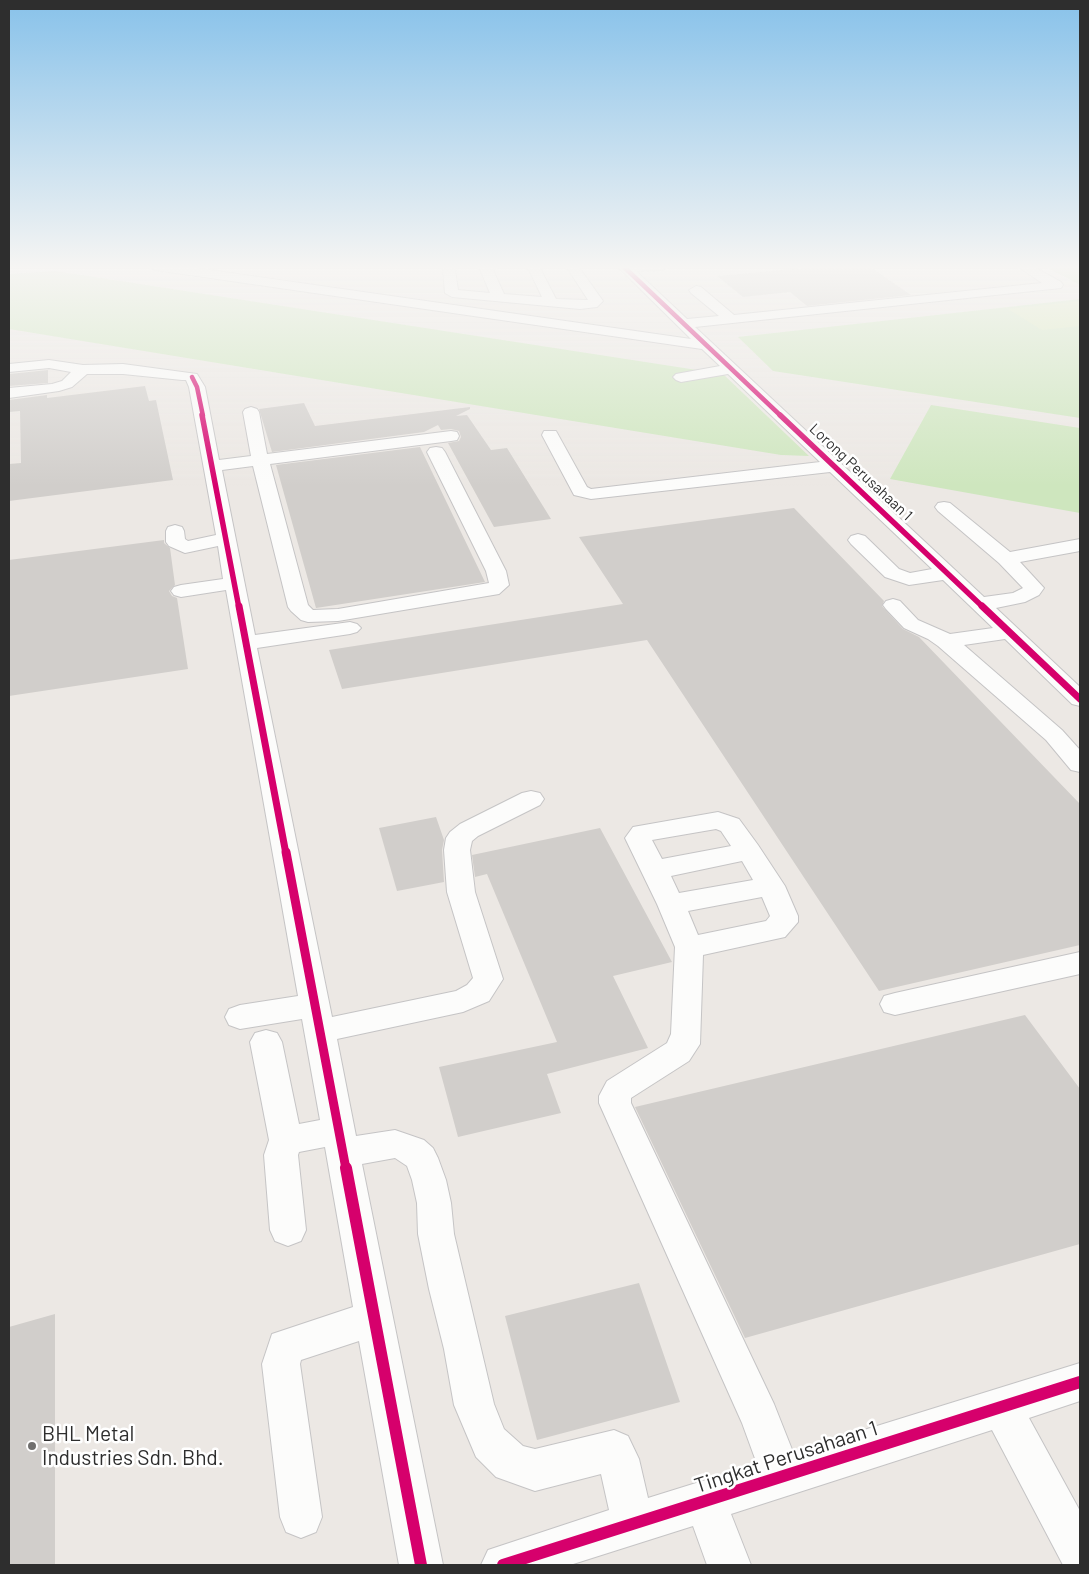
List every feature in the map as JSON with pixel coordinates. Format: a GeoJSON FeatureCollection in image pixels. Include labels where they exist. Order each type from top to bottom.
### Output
{"type":"FeatureCollection","features":[{"type":"Feature","properties":{"kind":"street"},"geometry":{"type":"LineString","coordinates":[[674,339],[706,344]]}},
{"type":"Feature","properties":{"kind":"street","name":"Lorong Perusahaan 1"},"geometry":{"type":"LineString","coordinates":[[701,339],[1080,699]]}},
{"type":"Feature","properties":{"kind":"street"},"geometry":{"type":"LineString","coordinates":[[9,368],[49,364],[83,370],[123,369],[192,377],[197,387],[421,1565]]}},
{"type":"Feature","properties":{"kind":"street"},"geometry":{"type":"LineString","coordinates":[[682,377],[732,369]]}},
{"type":"Feature","properties":{"kind":"street"},"geometry":{"type":"LineString","coordinates":[[9,393],[54,388],[67,384],[83,370]]}},
{"type":"Feature","properties":{"kind":"street"},"geometry":{"type":"LineString","coordinates":[[251,412],[260,460],[298,607],[308,616],[338,615],[492,590],[499,586],[496,571],[436,452]]}},
{"type":"Feature","properties":{"kind":"street"},"geometry":{"type":"LineString","coordinates":[[550,435],[580,491],[591,494],[834,466]]}},
{"type":"Feature","properties":{"kind":"street"},"geometry":{"type":"LineString","coordinates":[[212,466],[451,436]]}},
{"type":"Feature","properties":{"kind":"street"},"geometry":{"type":"LineString","coordinates":[[944,507],[1006,559],[1032,583],[1034,588],[1018,598],[980,604]]}},
{"type":"Feature","properties":{"kind":"street"},"geometry":{"type":"LineString","coordinates":[[176,531],[176,542],[186,547],[226,538]]}},
{"type":"Feature","properties":{"kind":"street"},"geometry":{"type":"LineString","coordinates":[[858,540],[892,573],[909,579],[947,573]]}},
{"type":"Feature","properties":{"kind":"street"},"geometry":{"type":"LineString","coordinates":[[1006,559],[1080,545]]}},
{"type":"Feature","properties":{"kind":"street"},"geometry":{"type":"LineString","coordinates":[[181,591],[235,584]]}},
{"type":"Feature","properties":{"kind":"street"},"geometry":{"type":"LineString","coordinates":[[893,605],[911,624],[936,634],[946,641],[1054,735],[1080,765]]}},
{"type":"Feature","properties":{"kind":"street"},"geometry":{"type":"LineString","coordinates":[[246,643],[493,607]]}},
{"type":"Feature","properties":{"kind":"street"},"geometry":{"type":"LineString","coordinates":[[946,641],[1010,632]]}},
{"type":"Feature","properties":{"kind":"street"},"geometry":{"type":"LineString","coordinates":[[240,1017],[317,1018],[462,1001],[478,993],[488,979],[461,892],[457,850],[459,838],[469,830],[531,799]]}},
{"type":"Feature","properties":{"kind":"street"},"geometry":{"type":"LineString","coordinates":[[689,947],[776,930],[781,926],[784,916],[770,886],[749,852],[730,825],[718,820],[642,833],[638,838],[671,904],[689,947],[684,1044],[678,1052],[618,1090],[615,1096],[615,1103],[760,1418],[782,1477]]}},
{"type":"Feature","properties":{"kind":"street"},"geometry":{"type":"LineString","coordinates":[[671,904],[770,886]]}},
{"type":"Feature","properties":{"kind":"street"},"geometry":{"type":"LineString","coordinates":[[895,1004],[1080,963]]}},
{"type":"Feature","properties":{"kind":"street"},"geometry":{"type":"LineString","coordinates":[[266,1042],[286,1140],[281,1155],[288,1230]]}},
{"type":"Feature","properties":{"kind":"street"},"geometry":{"type":"LineString","coordinates":[[286,1140],[395,1144],[412,1150],[421,1158],[429,1180],[434,1203],[436,1234],[447,1289],[464,1349],[474,1405],[490,1443],[510,1462],[535,1470],[614,1450],[618,1459],[634,1524]]}},
{"type":"Feature","properties":{"kind":"street"},"geometry":{"type":"LineString","coordinates":[[301,1517],[281,1364],[286,1347],[374,1318]]}},
{"type":"Feature","properties":{"kind":"street","name":"Tingkat Perusahaan 1"},"geometry":{"type":"LineString","coordinates":[[503,1565],[1080,1382]]}},
{"type":"Feature","properties":{"kind":"street"},"geometry":{"type":"LineString","coordinates":[[1002,1407],[1080,1554]]}},
{"type":"Feature","properties":{"kind":"street"},"geometry":{"type":"LineString","coordinates":[[705,1501],[729,1565]]}},
{"type":"Feature","properties":{"kind":"green space"},"geometry":{"type":"Polygon","coordinates":[[[73,339],[499,339],[723,374],[809,456],[781,455],[73,339]]]}},
{"type":"Feature","properties":{"kind":"green space"},"geometry":{"type":"Polygon","coordinates":[[[741,339],[1080,339],[1080,418],[773,371],[741,339]]]}},
{"type":"Feature","properties":{"kind":"green space"},"geometry":{"type":"Polygon","coordinates":[[[931,405],[1080,428],[1080,513],[890,479],[931,405]]]}},
{"type":"Feature","properties":{"kind":"building"},"geometry":{"type":"Polygon","coordinates":[[[48,370],[48,383],[9,386],[9,374],[48,370]]]}},
{"type":"Feature","properties":{"kind":"building"},"geometry":{"type":"Polygon","coordinates":[[[145,386],[149,401],[156,400],[173,480],[9,501],[9,464],[21,463],[20,411],[9,412],[9,400],[47,395],[47,398],[145,386]]]}},
{"type":"Feature","properties":{"kind":"building"},"geometry":{"type":"Polygon","coordinates":[[[304,403],[315,426],[470,407],[470,409],[456,416],[467,415],[491,450],[507,448],[551,519],[494,527],[448,443],[459,441],[461,437],[459,431],[451,429],[441,430],[438,425],[424,432],[272,452],[259,409],[304,403]]]}},
{"type":"Feature","properties":{"kind":"building"},"geometry":{"type":"Polygon","coordinates":[[[420,447],[485,582],[316,608],[276,465],[420,447]]]}},
{"type":"Feature","properties":{"kind":"building"},"geometry":{"type":"Polygon","coordinates":[[[794,508],[884,601],[882,606],[903,629],[919,637],[1080,804],[1080,945],[879,991],[647,640],[342,689],[329,650],[623,604],[579,537],[794,508]]]}},
{"type":"Feature","properties":{"kind":"building"},"geometry":{"type":"Polygon","coordinates":[[[164,540],[164,543],[170,548],[175,585],[169,591],[172,596],[177,598],[188,669],[9,696],[9,560],[164,540]]]}},
{"type":"Feature","properties":{"kind":"building"},"geometry":{"type":"Polygon","coordinates":[[[436,817],[444,840],[442,850],[444,882],[397,891],[379,828],[436,817]]]}},
{"type":"Feature","properties":{"kind":"building"},"geometry":{"type":"Polygon","coordinates":[[[600,828],[672,962],[613,976],[648,1048],[547,1074],[561,1113],[458,1137],[439,1067],[557,1042],[487,874],[475,877],[472,855],[600,828]]]}},
{"type":"Feature","properties":{"kind":"building"},"geometry":{"type":"Polygon","coordinates":[[[1025,1015],[1080,1089],[1080,1244],[745,1338],[635,1107],[1025,1015]]]}},
{"type":"Feature","properties":{"kind":"building"},"geometry":{"type":"Polygon","coordinates":[[[639,1283],[680,1402],[537,1440],[505,1316],[639,1283]]]}},
{"type":"Feature","properties":{"kind":"building","name":"BHL Metal Industries Sdn. Bhd."},"geometry":{"type":"Polygon","coordinates":[[[55,1314],[55,1565],[9,1565],[9,1327],[55,1314]]]}},
{"type":"Feature","properties":{"kind":"cycle path"},"geometry":{"type":"LineString","coordinates":[[701,339],[1080,699]]}},
{"type":"Feature","properties":{"kind":"cycle path"},"geometry":{"type":"LineString","coordinates":[[192,377],[197,387],[421,1565]]}},
{"type":"Feature","properties":{"kind":"cycle path"},"geometry":{"type":"LineString","coordinates":[[503,1565],[1080,1382]]}},
{"type":"Feature","properties":{"kind":"place","name":"BHL Metal Industries Sdn. Bhd."},"geometry":{"type":"Point","coordinates":[32,1446]}}]}
